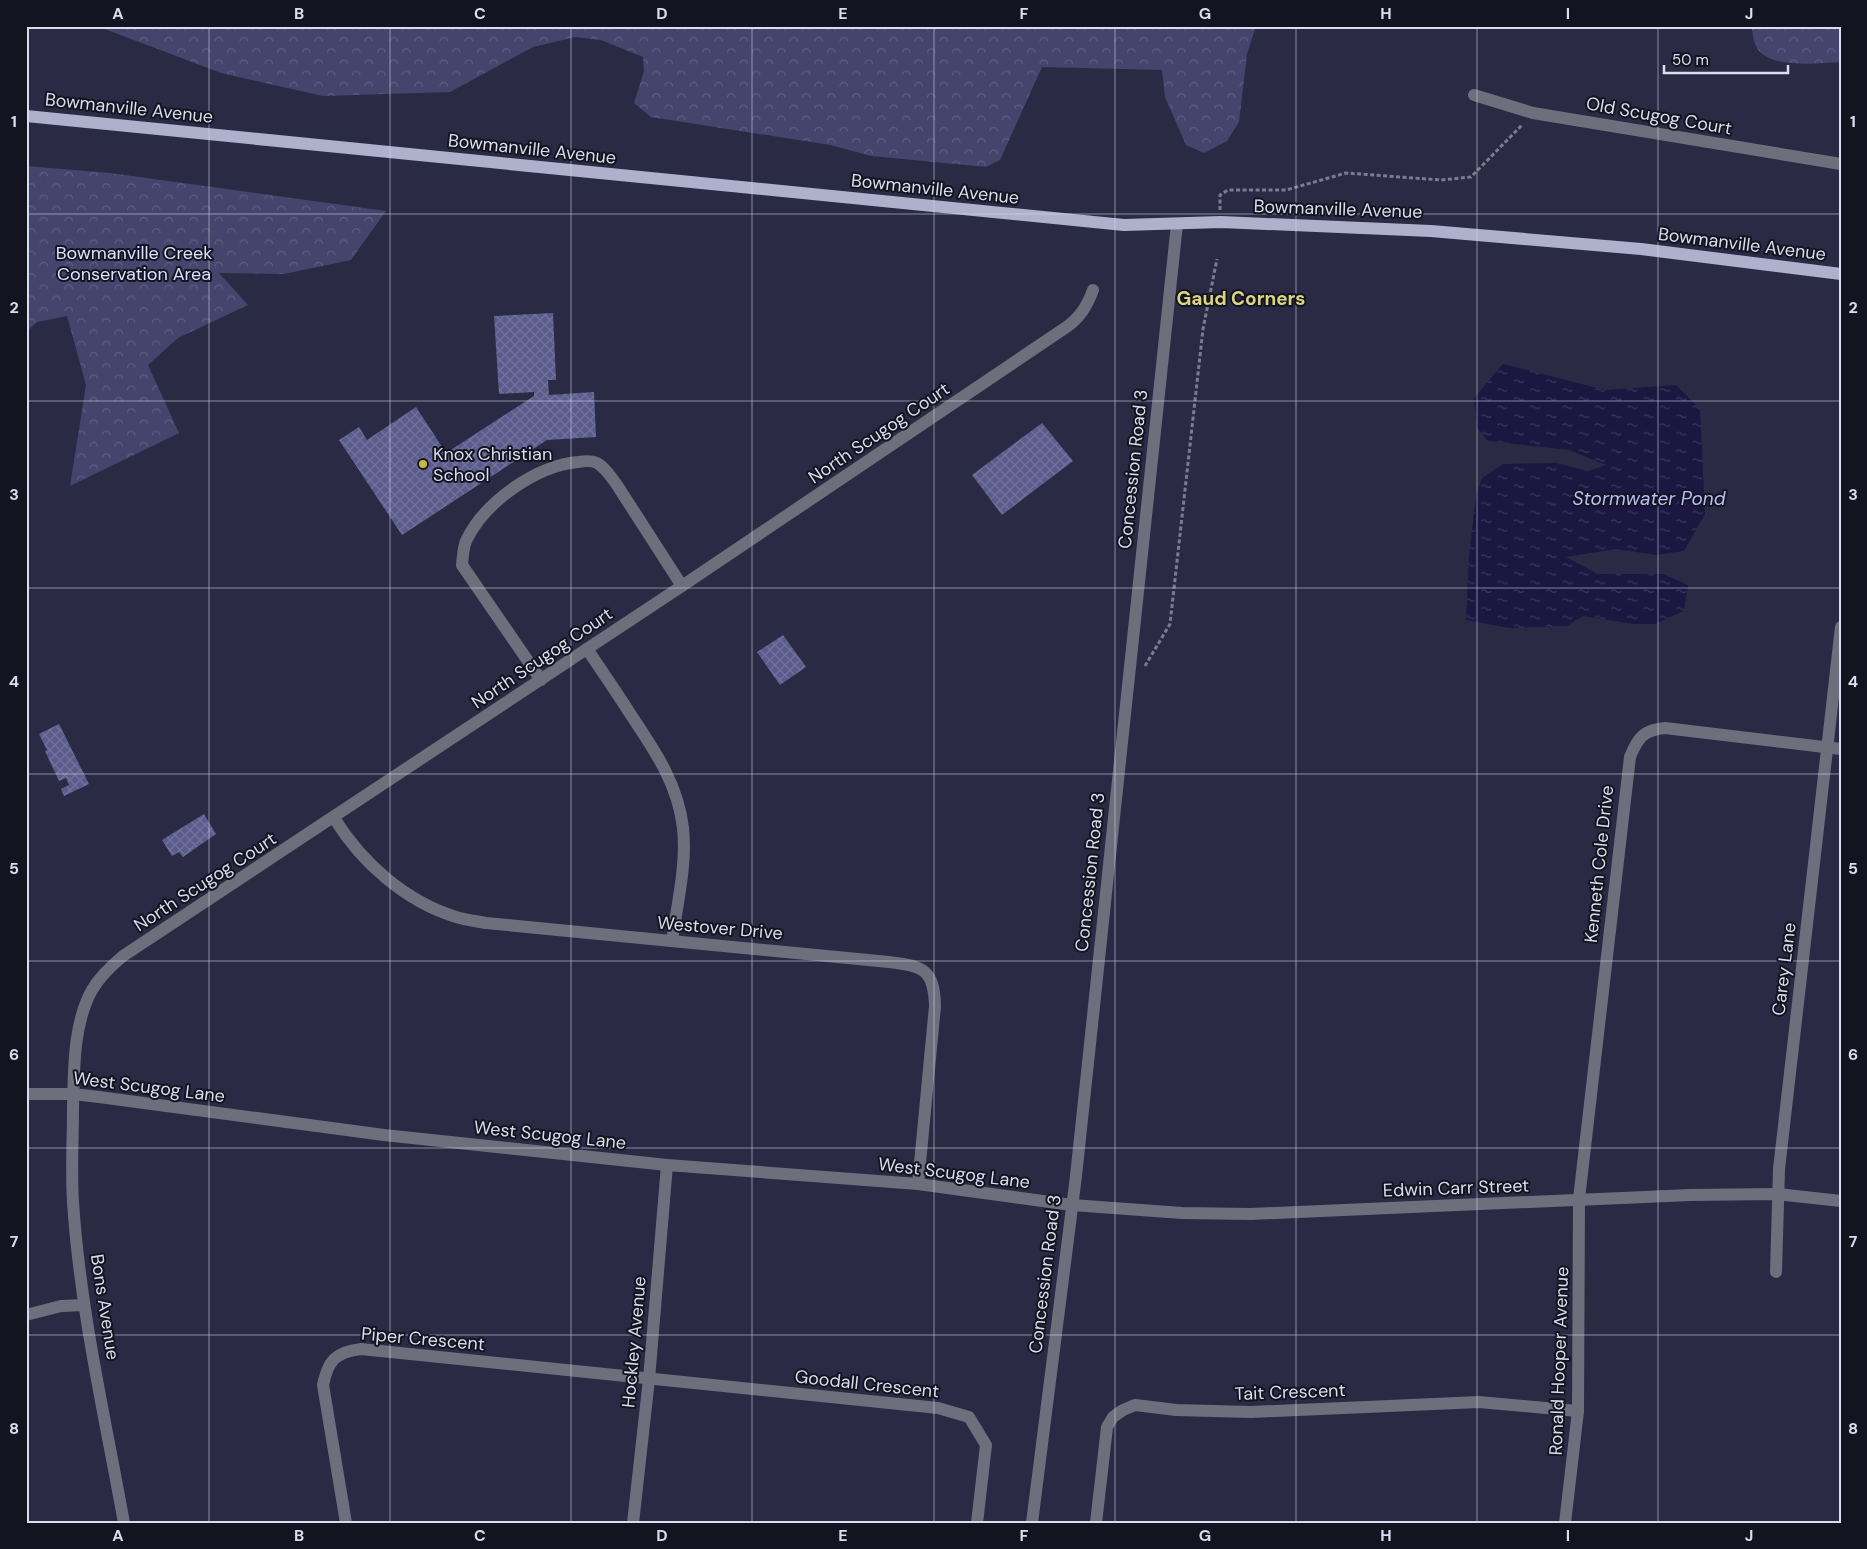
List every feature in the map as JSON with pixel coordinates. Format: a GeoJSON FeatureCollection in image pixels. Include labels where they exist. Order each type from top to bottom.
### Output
{"type":"FeatureCollection","features":[{"type":"Feature","properties":{"kind":"main road","name":"Bowmanville Avenue"},"geometry":{"type":"LineString","coordinates":[[26,116],[1114,224],[1221,222],[1440,231],[1641,249],[1841,274]]}},
{"type":"Feature","properties":{"kind":"street","name":"Old Scugog Court"},"geometry":{"type":"LineString","coordinates":[[1474,95],[1533,113],[1841,164]]}},
{"type":"Feature","properties":{"kind":"street","name":"Concession Road 3"},"geometry":{"type":"LineString","coordinates":[[1032,1523],[1072,1205],[1177,224]]}},
{"type":"Feature","properties":{"kind":"street","name":"North Scugog Court"},"geometry":{"type":"LineString","coordinates":[[73,1094],[78,1038],[83,1014],[92,990],[106,970],[122,956],[334,818],[1065,328],[1084,310],[1093,290]]}},
{"type":"Feature","properties":{"kind":"street"},"geometry":{"type":"LineString","coordinates":[[541,680],[462,565],[466,540],[473,528],[488,510],[519,485],[544,471],[558,466],[586,460],[595,462],[606,470],[617,485],[682,586]]}},
{"type":"Feature","properties":{"kind":"street","name":"Carey Lane"},"geometry":{"type":"LineString","coordinates":[[1776,1272],[1777,1194],[1841,627]]}},
{"type":"Feature","properties":{"kind":"street"},"geometry":{"type":"LineString","coordinates":[[587,649],[655,751],[667,772],[676,794],[683,828],[683,860],[672,941]]}},
{"type":"Feature","properties":{"kind":"street","name":"Kenneth Cole Drive"},"geometry":{"type":"LineString","coordinates":[[1580,1200],[1628,770],[1635,744],[1642,735],[1653,729],[1666,728],[1841,748]]}},
{"type":"Feature","properties":{"kind":"street","name":"Westover Drive"},"geometry":{"type":"LineString","coordinates":[[334,818],[345,836],[382,875],[412,898],[457,917],[486,923],[911,964],[923,970],[930,978],[934,990],[935,1006],[918,1184]]}},
{"type":"Feature","properties":{"kind":"street","name":"West Scugog Lane"},"geometry":{"type":"LineString","coordinates":[[26,1094],[73,1094],[384,1135],[667,1165],[918,1184],[1072,1205]]}},
{"type":"Feature","properties":{"kind":"street","name":"Bons Avenue"},"geometry":{"type":"LineString","coordinates":[[73,1094],[73,1202],[84,1305],[124,1523]]}},
{"type":"Feature","properties":{"kind":"street","name":"Hockley Avenue"},"geometry":{"type":"LineString","coordinates":[[633,1523],[649,1379],[667,1165]]}},
{"type":"Feature","properties":{"kind":"street","name":"Edwin Carr Street"},"geometry":{"type":"LineString","coordinates":[[1072,1205],[1182,1213],[1251,1214],[1690,1195],[1777,1194],[1841,1201]]}},
{"type":"Feature","properties":{"kind":"street","name":"Ronald Hooper Avenue"},"geometry":{"type":"LineString","coordinates":[[1565,1523],[1578,1411],[1580,1200]]}},
{"type":"Feature","properties":{"kind":"street"},"geometry":{"type":"LineString","coordinates":[[26,1315],[61,1306],[84,1305]]}},
{"type":"Feature","properties":{"kind":"street","name":"Piper Crescent"},"geometry":{"type":"LineString","coordinates":[[346,1523],[322,1385],[330,1363],[337,1355],[361,1349],[649,1379]]}},
{"type":"Feature","properties":{"kind":"street","name":"Goodall Crescent"},"geometry":{"type":"LineString","coordinates":[[649,1379],[938,1408],[969,1417],[986,1445],[977,1523]]}},
{"type":"Feature","properties":{"kind":"street","name":"Tait Crescent"},"geometry":{"type":"LineString","coordinates":[[1096,1523],[1107,1427],[1113,1417],[1135,1405],[1176,1410],[1251,1412],[1479,1402],[1578,1411]]}},
{"type":"Feature","properties":{"kind":"path"},"geometry":{"type":"LineString","coordinates":[[1221,222],[1220,195],[1228,190],[1286,190],[1346,173],[1441,180],[1471,177],[1533,113]]}},
{"type":"Feature","properties":{"kind":"path"},"geometry":{"type":"LineString","coordinates":[[1141,672],[1170,624],[1203,329],[1217,259]]}},
{"type":"Feature","properties":{"kind":"green space"},"geometry":{"type":"Polygon","coordinates":[[[97,26],[1256,26],[1247,54],[1239,122],[1227,141],[1204,153],[1186,145],[1165,97],[1162,70],[1042,67],[1000,160],[986,167],[871,156],[830,145],[651,117],[634,103],[644,71],[643,57],[601,40],[575,37],[533,47],[450,92],[323,96],[221,73],[97,26]]]}},
{"type":"Feature","properties":{"kind":"green space"},"geometry":{"type":"Polygon","coordinates":[[[1751,26],[1841,26],[1841,62],[1807,64],[1771,59],[1762,54],[1756,46],[1751,26]]]}},
{"type":"Feature","properties":{"kind":"green space","name":"Bowmanville Creek Conservation Area"},"geometry":{"type":"Polygon","coordinates":[[[26,166],[110,173],[386,211],[351,260],[284,274],[219,273],[248,305],[178,338],[148,365],[179,433],[70,486],[86,385],[67,316],[37,322],[26,332],[26,166]]]}},
{"type":"Feature","properties":{"kind":"water","name":"Stormwater Pond"},"geometry":{"type":"Polygon","coordinates":[[[1503,364],[1605,390],[1676,385],[1700,409],[1705,514],[1684,551],[1656,555],[1616,549],[1566,557],[1598,574],[1663,574],[1688,585],[1684,611],[1655,624],[1633,624],[1583,616],[1567,626],[1509,628],[1466,620],[1469,557],[1476,495],[1482,478],[1503,464],[1556,463],[1588,471],[1606,465],[1569,450],[1488,441],[1477,428],[1474,398],[1503,364]]]}},
{"type":"Feature","properties":{"kind":"building"},"geometry":{"type":"Polygon","coordinates":[[[553,313],[556,380],[548,380],[549,395],[594,392],[596,437],[547,440],[402,535],[339,440],[359,427],[367,440],[416,407],[446,453],[534,396],[534,392],[499,394],[494,316],[553,313]]]}},
{"type":"Feature","properties":{"kind":"building"},"geometry":{"type":"Polygon","coordinates":[[[1042,423],[1073,461],[1002,515],[972,475],[1042,423]]]}},
{"type":"Feature","properties":{"kind":"building"},"geometry":{"type":"Polygon","coordinates":[[[783,635],[806,667],[780,685],[757,652],[783,635]]]}},
{"type":"Feature","properties":{"kind":"building"},"geometry":{"type":"Polygon","coordinates":[[[59,724],[89,784],[64,796],[61,789],[69,785],[66,778],[59,781],[39,734],[59,724]]]}},
{"type":"Feature","properties":{"kind":"building"},"geometry":{"type":"Polygon","coordinates":[[[204,814],[216,834],[183,857],[179,852],[172,856],[162,840],[204,814]]]}},
{"type":"Feature","properties":{"kind":"place","name":"Knox Christian School"},"geometry":{"type":"Point","coordinates":[423,464]}},
{"type":"Feature","properties":{"kind":"district","name":"Gaud Corners"},"geometry":{"type":"Point","coordinates":[1241,298]}}]}
